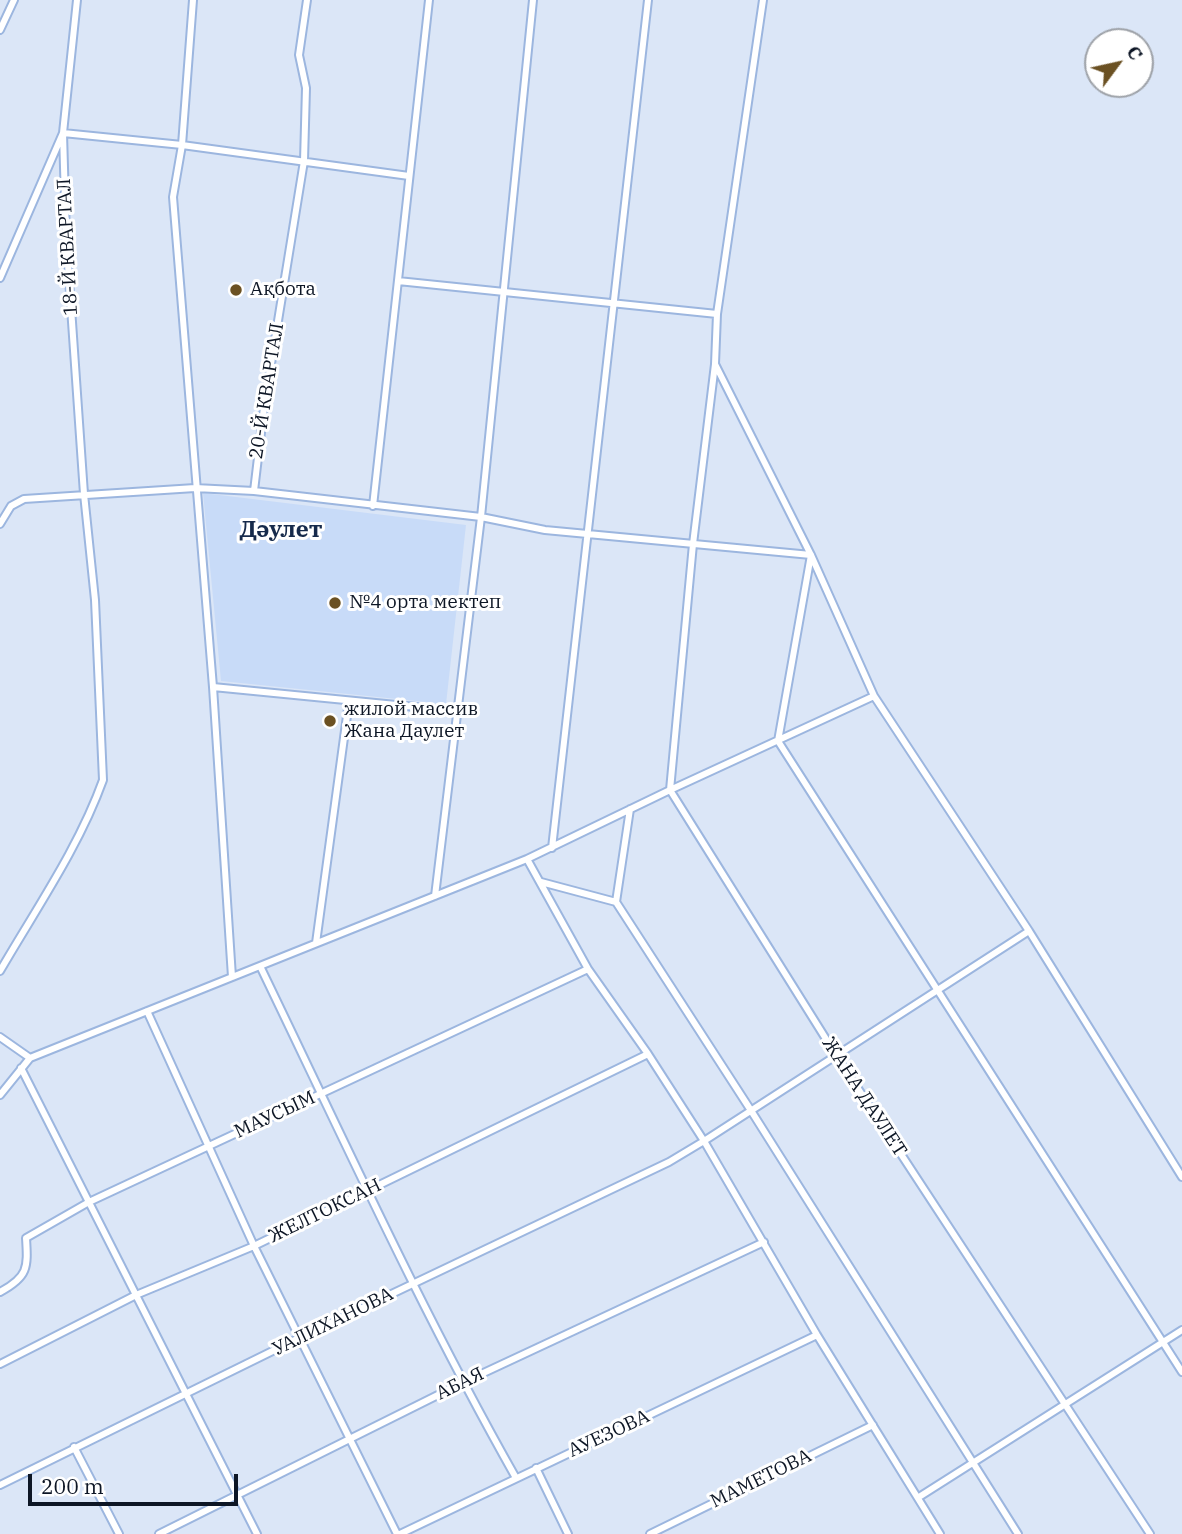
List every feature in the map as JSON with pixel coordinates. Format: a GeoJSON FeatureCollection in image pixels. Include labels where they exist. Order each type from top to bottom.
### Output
{"type":"FeatureCollection","features":[{"type":"Feature","properties":{"kind":"street"},"geometry":{"type":"LineString","coordinates":[[0,30],[13,0]]}},
{"type":"Feature","properties":{"kind":"street","name":"18-Й КВАРТАЛ"},"geometry":{"type":"LineString","coordinates":[[0,971],[67,856],[95,803],[103,780],[95,600],[84,494],[66,236],[64,133],[77,0]]}},
{"type":"Feature","properties":{"kind":"street"},"geometry":{"type":"LineString","coordinates":[[193,0],[182,145],[173,197],[213,687],[232,977]]}},
{"type":"Feature","properties":{"kind":"street","name":"20-Й КВАРТАЛ"},"geometry":{"type":"LineString","coordinates":[[254,491],[264,407],[304,161],[306,88],[299,55],[307,0]]}},
{"type":"Feature","properties":{"kind":"street"},"geometry":{"type":"LineString","coordinates":[[373,506],[429,0]]}},
{"type":"Feature","properties":{"kind":"street"},"geometry":{"type":"LineString","coordinates":[[435,896],[481,517],[533,0]]}},
{"type":"Feature","properties":{"kind":"street"},"geometry":{"type":"LineString","coordinates":[[552,848],[648,0]]}},
{"type":"Feature","properties":{"kind":"street"},"geometry":{"type":"LineString","coordinates":[[670,790],[693,544],[715,364],[717,314],[763,0]]}},
{"type":"Feature","properties":{"kind":"street"},"geometry":{"type":"LineString","coordinates":[[0,277],[64,133],[182,145],[410,176]]}},
{"type":"Feature","properties":{"kind":"street"},"geometry":{"type":"LineString","coordinates":[[398,281],[717,314]]}},
{"type":"Feature","properties":{"kind":"street"},"geometry":{"type":"LineString","coordinates":[[715,364],[811,555],[874,696],[1028,932],[1182,1177]]}},
{"type":"Feature","properties":{"kind":"street"},"geometry":{"type":"LineString","coordinates":[[0,524],[11,506],[24,499],[195,488],[254,491],[481,517],[545,530],[811,555]]}},
{"type":"Feature","properties":{"kind":"street"},"geometry":{"type":"LineString","coordinates":[[811,555],[778,741],[1182,1372]]}},
{"type":"Feature","properties":{"kind":"street"},"geometry":{"type":"LineString","coordinates":[[213,687],[457,711]]}},
{"type":"Feature","properties":{"kind":"street"},"geometry":{"type":"LineString","coordinates":[[0,1095],[30,1058],[527,859],[874,696]]}},
{"type":"Feature","properties":{"kind":"street"},"geometry":{"type":"LineString","coordinates":[[316,943],[349,701]]}},
{"type":"Feature","properties":{"kind":"street","name":"ЖАНА ДАУЛЕТ"},"geometry":{"type":"LineString","coordinates":[[670,790],[836,1055],[1150,1534]]}},
{"type":"Feature","properties":{"kind":"street"},"geometry":{"type":"LineString","coordinates":[[615,902],[630,809]]}},
{"type":"Feature","properties":{"kind":"street"},"geometry":{"type":"LineString","coordinates":[[527,859],[588,969],[648,1054],[704,1141],[817,1335],[940,1534]]}},
{"type":"Feature","properties":{"kind":"street"},"geometry":{"type":"LineString","coordinates":[[541,881],[615,902],[751,1109],[1018,1534]]}},
{"type":"Feature","properties":{"kind":"street","name":"УАЛИХАНОВА"},"geometry":{"type":"LineString","coordinates":[[0,1485],[299,1338],[669,1162],[1028,932]]}},
{"type":"Feature","properties":{"kind":"street"},"geometry":{"type":"LineString","coordinates":[[260,966],[366,1191],[462,1382],[516,1478]]}},
{"type":"Feature","properties":{"kind":"street","name":"МАУСЫМ"},"geometry":{"type":"LineString","coordinates":[[0,1292],[18,1283],[28,1263],[26,1238],[89,1202],[588,969]]}},
{"type":"Feature","properties":{"kind":"street"},"geometry":{"type":"LineString","coordinates":[[147,1011],[254,1246],[398,1534]]}},
{"type":"Feature","properties":{"kind":"street"},"geometry":{"type":"LineString","coordinates":[[0,1037],[30,1058]]}},
{"type":"Feature","properties":{"kind":"street","name":"ЖЕЛТОКСАН"},"geometry":{"type":"LineString","coordinates":[[0,1364],[136,1295],[254,1246],[648,1054]]}},
{"type":"Feature","properties":{"kind":"street"},"geometry":{"type":"LineString","coordinates":[[21,1068],[257,1534]]}},
{"type":"Feature","properties":{"kind":"street","name":"АБАЯ"},"geometry":{"type":"LineString","coordinates":[[159,1534],[462,1382],[764,1242]]}},
{"type":"Feature","properties":{"kind":"street"},"geometry":{"type":"LineString","coordinates":[[919,1497],[1182,1330]]}},
{"type":"Feature","properties":{"kind":"street","name":"АУЕЗОВА"},"geometry":{"type":"LineString","coordinates":[[398,1534],[817,1335]]}},
{"type":"Feature","properties":{"kind":"street","name":"МАМЕТОВА"},"geometry":{"type":"LineString","coordinates":[[649,1534],[873,1425]]}},
{"type":"Feature","properties":{"kind":"street"},"geometry":{"type":"LineString","coordinates":[[75,1447],[119,1534]]}},
{"type":"Feature","properties":{"kind":"street"},"geometry":{"type":"LineString","coordinates":[[536,1468],[568,1534]]}},
{"type":"Feature","properties":{"kind":"shaded area","name":"№4 орта мектеп"},"geometry":{"type":"Polygon","coordinates":[[[203,493],[466,525],[446,704],[221,681],[203,493]]]}},
{"type":"Feature","properties":{"kind":"place","name":"Ақбота"},"geometry":{"type":"Point","coordinates":[236,290]}},
{"type":"Feature","properties":{"kind":"place","name":"№4 орта мектеп"},"geometry":{"type":"Point","coordinates":[335,603]}},
{"type":"Feature","properties":{"kind":"place","name":"жилой массив Жана Даулет"},"geometry":{"type":"Point","coordinates":[330,721]}},
{"type":"Feature","properties":{"kind":"district","name":"Дәулет"},"geometry":{"type":"Point","coordinates":[281,530]}}]}
